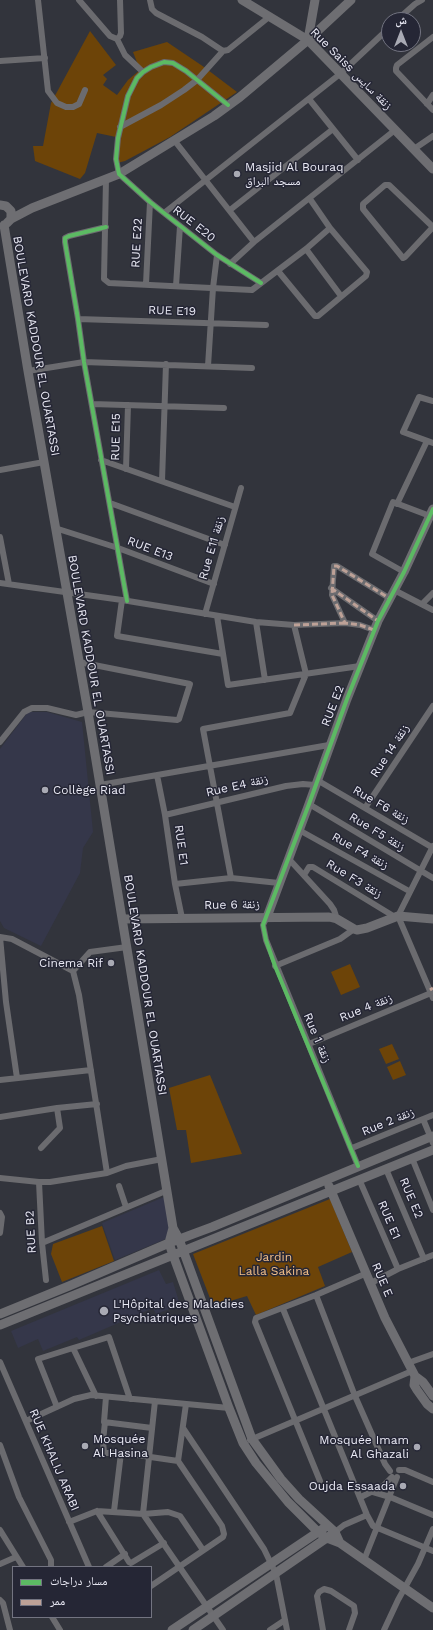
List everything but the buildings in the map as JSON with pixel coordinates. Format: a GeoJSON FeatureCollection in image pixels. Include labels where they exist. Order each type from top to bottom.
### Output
{"type":"FeatureCollection","features":[{"type":"Feature","properties":{"kind":"main road","name":"Rue Saiss زنقة سايس"},"geometry":{"type":"LineString","coordinates":[[242,0],[252,3],[270,17],[308,40],[433,169]]}},
{"type":"Feature","properties":{"kind":"main road"},"geometry":{"type":"LineString","coordinates":[[308,40],[315,0]]}},
{"type":"Feature","properties":{"kind":"main road"},"geometry":{"type":"LineString","coordinates":[[5,223],[32,208],[119,174],[174,140],[228,105],[308,40],[351,0]]}},
{"type":"Feature","properties":{"kind":"main road"},"geometry":{"type":"LineString","coordinates":[[0,205],[9,208],[32,208]]}},
{"type":"Feature","properties":{"kind":"main road","name":"BOULEVARD KADDOUR EL OUARTASSI"},"geometry":{"type":"LineString","coordinates":[[9,208],[12,215],[5,223],[28,371],[88,712],[168,1190],[173,1228]]}},
{"type":"Feature","properties":{"kind":"main road","name":"RUE E2"},"geometry":{"type":"LineString","coordinates":[[267,916],[374,630],[404,572],[431,513]]}},
{"type":"Feature","properties":{"kind":"main road","name":"Rue 6 زنقة"},"geometry":{"type":"LineString","coordinates":[[122,919],[267,916],[329,917],[337,919],[354,930]]}},
{"type":"Feature","properties":{"kind":"main road"},"geometry":{"type":"LineString","coordinates":[[354,930],[367,928],[397,917],[433,919]]}},
{"type":"Feature","properties":{"kind":"main road"},"geometry":{"type":"LineString","coordinates":[[0,1314],[326,1179],[432,1138]]}},
{"type":"Feature","properties":{"kind":"main road"},"geometry":{"type":"LineString","coordinates":[[0,1325],[433,1150]]}},
{"type":"Feature","properties":{"kind":"main road","name":"RUE E"},"geometry":{"type":"LineString","coordinates":[[326,1179],[385,1318],[412,1370]]}},
{"type":"Feature","properties":{"kind":"main road"},"geometry":{"type":"LineString","coordinates":[[173,1228],[179,1239],[252,1439],[280,1479],[299,1500],[332,1529],[340,1543]]}},
{"type":"Feature","properties":{"kind":"main road"},"geometry":{"type":"LineString","coordinates":[[173,1228],[169,1243],[243,1443],[271,1482],[288,1502],[318,1532],[327,1538],[340,1543],[433,1608]]}},
{"type":"Feature","properties":{"kind":"main road"},"geometry":{"type":"LineString","coordinates":[[195,1315],[206,1313]]}},
{"type":"Feature","properties":{"kind":"main road"},"geometry":{"type":"LineString","coordinates":[[412,1370],[433,1396]]}},
{"type":"Feature","properties":{"kind":"main road"},"geometry":{"type":"LineString","coordinates":[[412,1370],[414,1385],[427,1404],[433,1409]]}},
{"type":"Feature","properties":{"kind":"main road"},"geometry":{"type":"LineString","coordinates":[[172,1630],[318,1532],[332,1529]]}},
{"type":"Feature","properties":{"kind":"main road"},"geometry":{"type":"LineString","coordinates":[[193,1630],[327,1538],[332,1529]]}},
{"type":"Feature","properties":{"kind":"street"},"geometry":{"type":"LineString","coordinates":[[38,0],[46,58],[48,91],[57,103],[66,107],[73,107],[79,104],[85,90]]}},
{"type":"Feature","properties":{"kind":"street"},"geometry":{"type":"LineString","coordinates":[[79,0],[110,36],[117,39],[125,55],[143,72]]}},
{"type":"Feature","properties":{"kind":"street"},"geometry":{"type":"LineString","coordinates":[[117,39],[121,33],[120,0]]}},
{"type":"Feature","properties":{"kind":"street"},"geometry":{"type":"LineString","coordinates":[[150,0],[152,9],[156,13],[202,37],[224,51]]}},
{"type":"Feature","properties":{"kind":"street"},"geometry":{"type":"LineString","coordinates":[[406,12],[422,0]]}},
{"type":"Feature","properties":{"kind":"street"},"geometry":{"type":"LineString","coordinates":[[120,126],[161,105],[184,90],[197,80],[224,51],[228,50],[270,17]]}},
{"type":"Feature","properties":{"kind":"street"},"geometry":{"type":"LineString","coordinates":[[164,214],[340,74],[381,36]]}},
{"type":"Feature","properties":{"kind":"street"},"geometry":{"type":"LineString","coordinates":[[433,37],[397,65],[396,68],[396,71],[433,110]]}},
{"type":"Feature","properties":{"kind":"street"},"geometry":{"type":"LineString","coordinates":[[0,61],[46,58]]}},
{"type":"Feature","properties":{"kind":"street"},"geometry":{"type":"LineString","coordinates":[[119,174],[116,159],[120,126],[128,96],[137,78],[151,66],[164,62],[173,63],[228,105]]}},
{"type":"Feature","properties":{"kind":"street"},"geometry":{"type":"LineString","coordinates":[[427,104],[433,95]]}},
{"type":"Feature","properties":{"kind":"street"},"geometry":{"type":"LineString","coordinates":[[309,99],[358,160]]}},
{"type":"Feature","properties":{"kind":"street"},"geometry":{"type":"LineString","coordinates":[[230,210],[333,129]]}},
{"type":"Feature","properties":{"kind":"street"},"geometry":{"type":"LineString","coordinates":[[230,264],[254,242],[395,130]]}},
{"type":"Feature","properties":{"kind":"street"},"geometry":{"type":"LineString","coordinates":[[414,149],[433,136]]}},
{"type":"Feature","properties":{"kind":"street"},"geometry":{"type":"LineString","coordinates":[[174,140],[254,242]]}},
{"type":"Feature","properties":{"kind":"street","name":"RUE E20"},"geometry":{"type":"LineString","coordinates":[[119,174],[164,214],[217,255],[260,283]]}},
{"type":"Feature","properties":{"kind":"street"},"geometry":{"type":"LineString","coordinates":[[106,179],[104,279],[109,283],[252,290],[306,249],[330,228]]}},
{"type":"Feature","properties":{"kind":"street"},"geometry":{"type":"LineString","coordinates":[[385,185],[389,185],[433,227],[403,258],[363,209],[363,204],[385,185]]}},
{"type":"Feature","properties":{"kind":"street"},"geometry":{"type":"LineString","coordinates":[[278,271],[314,315],[318,316],[366,276],[367,272],[330,228],[310,199]]}},
{"type":"Feature","properties":{"kind":"street","name":"RUE E22"},"geometry":{"type":"LineString","coordinates":[[146,284],[150,202]]}},
{"type":"Feature","properties":{"kind":"street"},"geometry":{"type":"LineString","coordinates":[[176,286],[180,226]]}},
{"type":"Feature","properties":{"kind":"street"},"geometry":{"type":"LineString","coordinates":[[106,227],[69,236],[65,238],[64,242],[101,460],[118,548],[124,600],[117,636],[223,654]]}},
{"type":"Feature","properties":{"kind":"street"},"geometry":{"type":"LineString","coordinates":[[306,249],[341,296]]}},
{"type":"Feature","properties":{"kind":"street","name":"RUE E20"},"geometry":{"type":"LineString","coordinates":[[208,366],[210,323],[217,255]]}},
{"type":"Feature","properties":{"kind":"street","name":"RUE E19"},"geometry":{"type":"LineString","coordinates":[[78,319],[266,325]]}},
{"type":"Feature","properties":{"kind":"street"},"geometry":{"type":"LineString","coordinates":[[28,371],[84,362],[252,368]]}},
{"type":"Feature","properties":{"kind":"street"},"geometry":{"type":"LineString","coordinates":[[162,481],[166,364]]}},
{"type":"Feature","properties":{"kind":"street"},"geometry":{"type":"LineString","coordinates":[[397,504],[430,442],[404,431],[419,397],[433,401]]}},
{"type":"Feature","properties":{"kind":"street"},"geometry":{"type":"LineString","coordinates":[[92,404],[224,408]]}},
{"type":"Feature","properties":{"kind":"street","name":"RUE E15"},"geometry":{"type":"LineString","coordinates":[[126,469],[128,405]]}},
{"type":"Feature","properties":{"kind":"street"},"geometry":{"type":"LineString","coordinates":[[101,460],[235,507]]}},
{"type":"Feature","properties":{"kind":"street"},"geometry":{"type":"LineString","coordinates":[[0,470],[44,462]]}},
{"type":"Feature","properties":{"kind":"street","name":"Rue E11 زنقة"},"geometry":{"type":"LineString","coordinates":[[205,614],[241,488]]}},
{"type":"Feature","properties":{"kind":"street"},"geometry":{"type":"LineString","coordinates":[[404,572],[372,554],[393,502],[431,513]]}},
{"type":"Feature","properties":{"kind":"street"},"geometry":{"type":"LineString","coordinates":[[110,503],[225,545]]}},
{"type":"Feature","properties":{"kind":"street","name":"RUE E13"},"geometry":{"type":"LineString","coordinates":[[55,528],[118,548],[214,584]]}},
{"type":"Feature","properties":{"kind":"street"},"geometry":{"type":"LineString","coordinates":[[0,538],[9,584]]}},
{"type":"Feature","properties":{"kind":"street"},"geometry":{"type":"LineString","coordinates":[[346,623],[332,597],[331,588],[334,566],[337,566],[392,594],[422,604],[433,610]]}},
{"type":"Feature","properties":{"kind":"street"},"geometry":{"type":"LineString","coordinates":[[0,582],[124,600],[256,622],[294,625],[346,623],[360,625],[374,630]]}},
{"type":"Feature","properties":{"kind":"street"},"geometry":{"type":"LineString","coordinates":[[331,588],[378,621]]}},
{"type":"Feature","properties":{"kind":"street"},"geometry":{"type":"LineString","coordinates":[[422,604],[433,593]]}},
{"type":"Feature","properties":{"kind":"street"},"geometry":{"type":"LineString","coordinates":[[217,616],[228,685],[360,666]]}},
{"type":"Feature","properties":{"kind":"street"},"geometry":{"type":"LineString","coordinates":[[256,622],[265,680]]}},
{"type":"Feature","properties":{"kind":"street"},"geometry":{"type":"LineString","coordinates":[[231,878],[203,728],[289,714],[306,674],[294,625]]}},
{"type":"Feature","properties":{"kind":"street"},"geometry":{"type":"LineString","coordinates":[[0,742],[28,709],[47,708],[76,715],[88,712],[178,720],[191,684],[79,662]]}},
{"type":"Feature","properties":{"kind":"street","name":"Rue 14 زنقة"},"geometry":{"type":"LineString","coordinates":[[365,808],[433,706]]}},
{"type":"Feature","properties":{"kind":"street"},"geometry":{"type":"LineString","coordinates":[[100,785],[330,745]]}},
{"type":"Feature","properties":{"kind":"street","name":"RUE E1"},"geometry":{"type":"LineString","coordinates":[[156,776],[165,815],[175,884],[182,918]]}},
{"type":"Feature","properties":{"kind":"street","name":"Rue F6 زنقة"},"geometry":{"type":"LineString","coordinates":[[316,783],[365,808],[433,847]]}},
{"type":"Feature","properties":{"kind":"street","name":"Rue E4 زنقة"},"geometry":{"type":"LineString","coordinates":[[165,815],[296,784],[316,783]]}},
{"type":"Feature","properties":{"kind":"street","name":"Rue F5 زنقة"},"geometry":{"type":"LineString","coordinates":[[309,804],[433,878]]}},
{"type":"Feature","properties":{"kind":"street","name":"Rue F4 زنقة"},"geometry":{"type":"LineString","coordinates":[[299,830],[409,892]]}},
{"type":"Feature","properties":{"kind":"street"},"geometry":{"type":"LineString","coordinates":[[432,992],[397,917],[433,847]]}},
{"type":"Feature","properties":{"kind":"street"},"geometry":{"type":"LineString","coordinates":[[288,858],[330,904],[337,919]]}},
{"type":"Feature","properties":{"kind":"street","name":"Rue F3 زنقة"},"geometry":{"type":"LineString","coordinates":[[304,875],[309,867],[313,867],[397,917]]}},
{"type":"Feature","properties":{"kind":"street"},"geometry":{"type":"LineString","coordinates":[[175,884],[231,878],[279,883]]}},
{"type":"Feature","properties":{"kind":"street","name":"Rue 1 زنقة"},"geometry":{"type":"LineString","coordinates":[[267,916],[263,925],[263,932],[275,966],[309,1044],[358,1166]]}},
{"type":"Feature","properties":{"kind":"street"},"geometry":{"type":"LineString","coordinates":[[275,966],[340,939],[354,930]]}},
{"type":"Feature","properties":{"kind":"street"},"geometry":{"type":"LineString","coordinates":[[17,1078],[6,1002],[0,937],[12,939],[73,971],[79,995],[107,1173]]}},
{"type":"Feature","properties":{"kind":"street"},"geometry":{"type":"LineString","coordinates":[[73,971],[90,952],[127,947]]}},
{"type":"Feature","properties":{"kind":"street","name":"Rue 4 زنقة"},"geometry":{"type":"LineString","coordinates":[[309,1044],[432,992]]}},
{"type":"Feature","properties":{"kind":"street"},"geometry":{"type":"LineString","coordinates":[[0,1080],[91,1070]]}},
{"type":"Feature","properties":{"kind":"street"},"geometry":{"type":"LineString","coordinates":[[0,1117],[57,1108],[97,1104]]}},
{"type":"Feature","properties":{"kind":"street"},"geometry":{"type":"LineString","coordinates":[[41,1148],[60,1128],[57,1108]]}},
{"type":"Feature","properties":{"kind":"street","name":"Rue 2 زنقة"},"geometry":{"type":"LineString","coordinates":[[352,1148],[433,1115]]}},
{"type":"Feature","properties":{"kind":"street"},"geometry":{"type":"LineString","coordinates":[[423,1119],[432,1138]]}},
{"type":"Feature","properties":{"kind":"street"},"geometry":{"type":"LineString","coordinates":[[412,1158],[433,1210]]}},
{"type":"Feature","properties":{"kind":"street"},"geometry":{"type":"LineString","coordinates":[[0,1178],[39,1182],[58,1181],[107,1173],[126,1166],[162,1159]]}},
{"type":"Feature","properties":{"kind":"street","name":"RUE E2"},"geometry":{"type":"LineString","coordinates":[[386,1169],[424,1259]]}},
{"type":"Feature","properties":{"kind":"street","name":"RUE E1"},"geometry":{"type":"LineString","coordinates":[[359,1179],[398,1269]]}},
{"type":"Feature","properties":{"kind":"street","name":"RUE B2"},"geometry":{"type":"LineString","coordinates":[[39,1182],[42,1243],[46,1280]]}},
{"type":"Feature","properties":{"kind":"street"},"geometry":{"type":"LineString","coordinates":[[119,1186],[126,1208]]}},
{"type":"Feature","properties":{"kind":"street"},"geometry":{"type":"LineString","coordinates":[[42,1243],[168,1190]]}},
{"type":"Feature","properties":{"kind":"street"},"geometry":{"type":"LineString","coordinates":[[0,1213],[2,1218],[0,1233]]}},
{"type":"Feature","properties":{"kind":"street"},"geometry":{"type":"LineString","coordinates":[[371,1283],[398,1269],[433,1255]]}},
{"type":"Feature","properties":{"kind":"street"},"geometry":{"type":"LineString","coordinates":[[320,1481],[255,1324],[256,1318],[283,1309],[367,1273]]}},
{"type":"Feature","properties":{"kind":"street"},"geometry":{"type":"LineString","coordinates":[[316,1295],[355,1396],[385,1464],[393,1475],[390,1497],[364,1560]]}},
{"type":"Feature","properties":{"kind":"street"},"geometry":{"type":"LineString","coordinates":[[283,1309],[361,1497],[367,1515],[373,1526],[377,1529],[433,1551]]}},
{"type":"Feature","properties":{"kind":"street"},"geometry":{"type":"LineString","coordinates":[[57,1407],[38,1359],[109,1337],[130,1399]]}},
{"type":"Feature","properties":{"kind":"street"},"geometry":{"type":"LineString","coordinates":[[73,1348],[96,1396]]}},
{"type":"Feature","properties":{"kind":"street"},"geometry":{"type":"LineString","coordinates":[[243,1443],[355,1396],[412,1370],[433,1354]]}},
{"type":"Feature","properties":{"kind":"street","name":"RUE KHALIJ ARABI"},"geometry":{"type":"LineString","coordinates":[[0,1362],[89,1566]]}},
{"type":"Feature","properties":{"kind":"street"},"geometry":{"type":"LineString","coordinates":[[0,1382],[7,1379]]}},
{"type":"Feature","properties":{"kind":"street"},"geometry":{"type":"LineString","coordinates":[[26,1421],[83,1396],[229,1408]]}},
{"type":"Feature","properties":{"kind":"street"},"geometry":{"type":"LineString","coordinates":[[106,1397],[103,1420],[105,1422],[103,1441],[104,1453],[149,1456],[178,1461]]}},
{"type":"Feature","properties":{"kind":"street"},"geometry":{"type":"LineString","coordinates":[[155,1401],[143,1514],[223,1630]]}},
{"type":"Feature","properties":{"kind":"street"},"geometry":{"type":"LineString","coordinates":[[152,1585],[223,1536],[224,1530],[178,1461],[186,1404]]}},
{"type":"Feature","properties":{"kind":"street"},"geometry":{"type":"LineString","coordinates":[[105,1422],[152,1428]]}},
{"type":"Feature","properties":{"kind":"street"},"geometry":{"type":"LineString","coordinates":[[183,1428],[264,1549],[276,1574],[287,1630]]}},
{"type":"Feature","properties":{"kind":"street"},"geometry":{"type":"LineString","coordinates":[[0,1445],[19,1497],[51,1560],[52,1566]]}},
{"type":"Feature","properties":{"kind":"street"},"geometry":{"type":"LineString","coordinates":[[114,1511],[121,1453]]}},
{"type":"Feature","properties":{"kind":"street"},"geometry":{"type":"LineString","coordinates":[[393,1475],[399,1474],[399,1470],[405,1470],[433,1482]]}},
{"type":"Feature","properties":{"kind":"street"},"geometry":{"type":"LineString","coordinates":[[361,1497],[373,1492],[389,1482],[393,1475]]}},
{"type":"Feature","properties":{"kind":"street"},"geometry":{"type":"LineString","coordinates":[[373,1492],[390,1497],[433,1515]]}},
{"type":"Feature","properties":{"kind":"street"},"geometry":{"type":"LineString","coordinates":[[97,1511],[129,1562],[133,1563],[164,1543]]}},
{"type":"Feature","properties":{"kind":"street"},"geometry":{"type":"LineString","coordinates":[[69,1522],[97,1511],[143,1514],[168,1512],[180,1516],[203,1550]]}},
{"type":"Feature","properties":{"kind":"street"},"geometry":{"type":"LineString","coordinates":[[332,1529],[367,1515]]}},
{"type":"Feature","properties":{"kind":"street"},"geometry":{"type":"LineString","coordinates":[[384,1630],[426,1548],[433,1529]]}},
{"type":"Feature","properties":{"kind":"street"},"geometry":{"type":"LineString","coordinates":[[0,1530],[22,1566]]}},
{"type":"Feature","properties":{"kind":"street"},"geometry":{"type":"LineString","coordinates":[[107,1566],[125,1554]]}},
{"type":"Feature","properties":{"kind":"street"},"geometry":{"type":"LineString","coordinates":[[0,1564],[16,1557]]}},
{"type":"Feature","properties":{"kind":"street"},"geometry":{"type":"LineString","coordinates":[[323,1630],[317,1596],[319,1592],[324,1589],[331,1591],[354,1606],[355,1613],[349,1630]]}},
{"type":"Feature","properties":{"kind":"street"},"geometry":{"type":"LineString","coordinates":[[0,1600],[3,1603],[10,1630]]}},
{"type":"Feature","properties":{"kind":"street"},"geometry":{"type":"LineString","coordinates":[[53,1618],[60,1630]]}},
{"type":"Feature","properties":{"kind":"street"},"geometry":{"type":"LineString","coordinates":[[270,1630],[285,1620]]}},
{"type":"Feature","properties":{"kind":"shaded area","name":"Collège Riad"},"geometry":{"type":"Polygon","coordinates":[[[28,712],[47,712],[82,722],[93,832],[83,848],[80,873],[41,946],[4,928],[0,921],[0,749],[28,712]]]}},
{"type":"Feature","properties":{"kind":"shaded area"},"geometry":{"type":"Polygon","coordinates":[[[164,1197],[173,1236],[115,1260],[102,1223],[164,1197]]]}},
{"type":"Feature","properties":{"kind":"shaded area","name":"L'Hôpital des Maladies Psychiatriques"},"geometry":{"type":"Polygon","coordinates":[[[159,1270],[166,1284],[173,1282],[180,1305],[156,1314],[153,1308],[79,1340],[77,1337],[43,1351],[38,1339],[18,1348],[11,1331],[159,1270]]]}},
{"type":"Feature","properties":{"kind":"green space"},"geometry":{"type":"Polygon","coordinates":[[[90,31],[116,65],[103,75],[107,79],[103,85],[117,95],[128,80],[140,70],[133,52],[167,42],[237,92],[170,137],[125,161],[117,163],[116,137],[97,133],[85,173],[80,179],[35,161],[33,146],[43,146],[51,103],[90,31]]]}},
{"type":"Feature","properties":{"kind":"green space"},"geometry":{"type":"Polygon","coordinates":[[[350,964],[360,987],[341,995],[331,972],[350,964]]]}},
{"type":"Feature","properties":{"kind":"green space"},"geometry":{"type":"Polygon","coordinates":[[[392,1044],[399,1059],[386,1064],[379,1049],[392,1044]]]}},
{"type":"Feature","properties":{"kind":"green space"},"geometry":{"type":"Polygon","coordinates":[[[400,1061],[406,1075],[393,1080],[387,1067],[400,1061]]]}},
{"type":"Feature","properties":{"kind":"green space"},"geometry":{"type":"Polygon","coordinates":[[[210,1075],[242,1154],[191,1163],[186,1130],[177,1130],[169,1088],[210,1075]]]}},
{"type":"Feature","properties":{"kind":"green space","name":"Jardin Lalla Sakina"},"geometry":{"type":"Polygon","coordinates":[[[330,1199],[352,1252],[318,1267],[325,1286],[256,1315],[247,1296],[213,1306],[193,1254],[330,1199]]]}},
{"type":"Feature","properties":{"kind":"green space"},"geometry":{"type":"Polygon","coordinates":[[[102,1226],[114,1261],[62,1282],[51,1254],[53,1244],[102,1226]]]}},
{"type":"Feature","properties":{"kind":"marked path"},"geometry":{"type":"LineString","coordinates":[[374,630],[360,625],[345,623],[332,595],[334,566],[337,566],[389,598]]}},
{"type":"Feature","properties":{"kind":"marked path"},"geometry":{"type":"LineString","coordinates":[[331,588],[378,621]]}},
{"type":"Feature","properties":{"kind":"marked path"},"geometry":{"type":"LineString","coordinates":[[294,625],[345,623]]}},
{"type":"Feature","properties":{"kind":"cycle path"},"geometry":{"type":"LineString","coordinates":[[228,105],[186,71],[173,63],[164,62],[151,67],[137,78],[128,96],[118,138],[116,159],[119,174],[150,202],[217,255],[261,283]]}},
{"type":"Feature","properties":{"kind":"cycle path"},"geometry":{"type":"LineString","coordinates":[[106,227],[69,236],[65,238],[65,242],[84,362],[127,601]]}},
{"type":"Feature","properties":{"kind":"cycle path"},"geometry":{"type":"LineString","coordinates":[[358,1166],[275,966],[266,940],[263,925],[347,699],[378,621],[404,572],[433,509]]}},
{"type":"Feature","properties":{"kind":"place","name":"Masjid Al Bouraq مسجد البراق"},"geometry":{"type":"Point","coordinates":[237,174]}},
{"type":"Feature","properties":{"kind":"place","name":"Collège Riad"},"geometry":{"type":"Point","coordinates":[45,790]}},
{"type":"Feature","properties":{"kind":"place","name":"Cinema Rif"},"geometry":{"type":"Point","coordinates":[111,963]}},
{"type":"Feature","properties":{"kind":"place","name":"L'Hôpital des Maladies Psychiatriques"},"geometry":{"type":"Point","coordinates":[104,1311]}},
{"type":"Feature","properties":{"kind":"place","name":"Mosquée Al Hasina"},"geometry":{"type":"Point","coordinates":[85,1446]}},
{"type":"Feature","properties":{"kind":"place","name":"Mosquée Imam Al Ghazali"},"geometry":{"type":"Point","coordinates":[417,1447]}},
{"type":"Feature","properties":{"kind":"place","name":"Oujda Essaada"},"geometry":{"type":"Point","coordinates":[403,1486]}}]}
